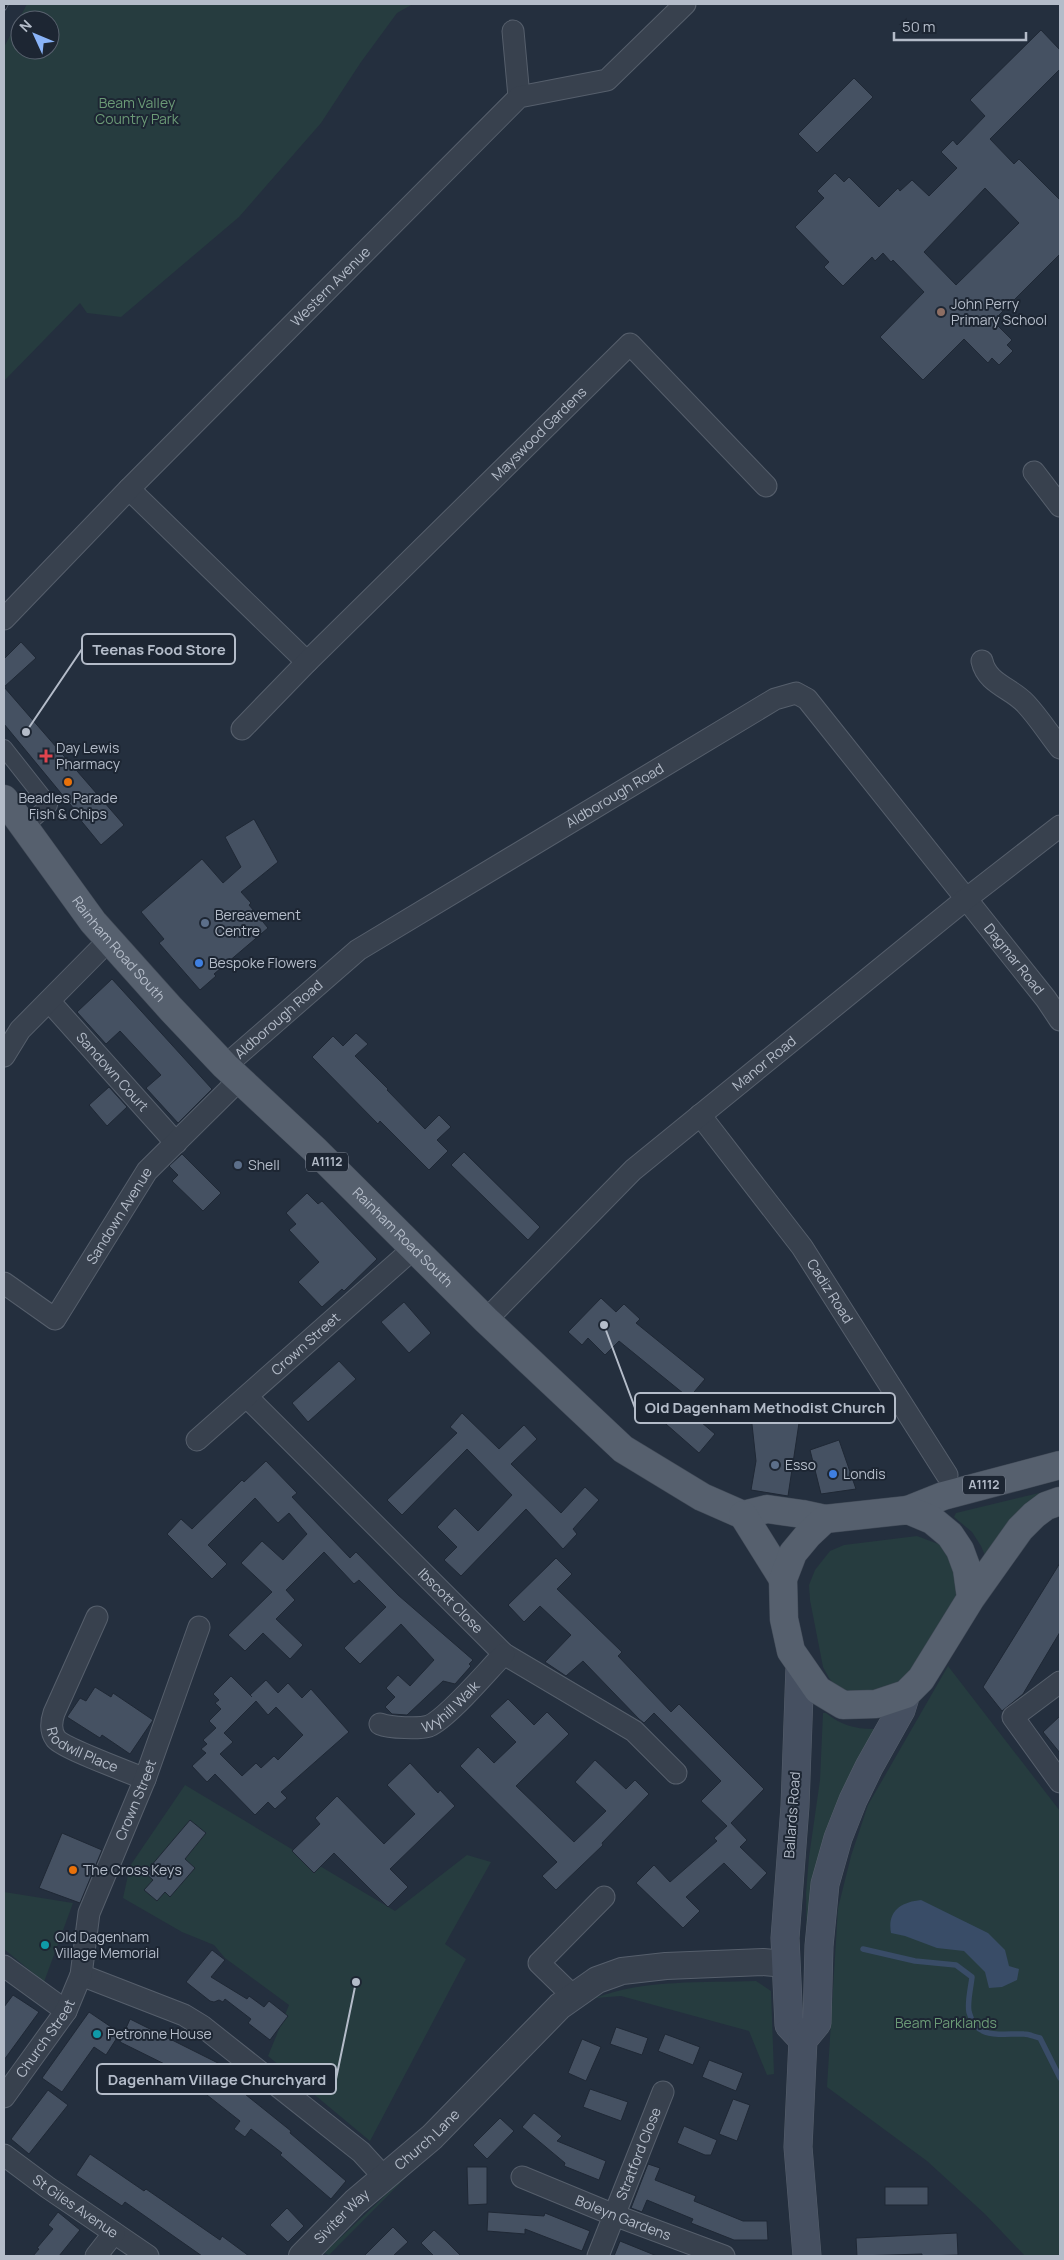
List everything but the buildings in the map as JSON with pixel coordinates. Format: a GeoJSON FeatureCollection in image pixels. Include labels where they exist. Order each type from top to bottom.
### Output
{"type":"FeatureCollection","features":[{"type":"Feature","properties":{"kind":"main road","name":"Rainham Road South"},"geometry":{"type":"LineString","coordinates":[[4,799],[93,922],[109,940],[233,1072],[314,1149],[486,1320],[623,1449],[702,1497],[743,1515]]}},
{"type":"Feature","properties":{"kind":"main road","name":"A1112"},"geometry":{"type":"LineString","coordinates":[[743,1515],[766,1509],[795,1512],[825,1520],[908,1510],[943,1496],[1056,1462]]}},
{"type":"Feature","properties":{"kind":"main road"},"geometry":{"type":"LineString","coordinates":[[807,2256],[798,2147],[802,2040],[817,2023],[825,1884],[838,1838],[869,1768],[901,1710],[906,1694],[921,1678],[935,1658],[971,1598],[1020,1529],[1046,1506],[1060,1501]]}},
{"type":"Feature","properties":{"kind":"main road","name":"A1112"},"geometry":{"type":"LineString","coordinates":[[908,1510],[932,1520],[950,1535],[960,1550],[967,1569],[971,1598]]}},
{"type":"Feature","properties":{"kind":"main road"},"geometry":{"type":"LineString","coordinates":[[743,1515],[783,1578]]}},
{"type":"Feature","properties":{"kind":"main road"},"geometry":{"type":"LineString","coordinates":[[825,1520],[808,1535],[793,1553],[783,1578],[784,1619],[791,1651],[818,1690],[843,1705],[876,1704],[906,1694]]}},
{"type":"Feature","properties":{"kind":"main road","name":"Ballards Road"},"geometry":{"type":"LineString","coordinates":[[800,1666],[795,1806],[787,1886],[786,1964],[788,2026],[802,2040]]}},
{"type":"Feature","properties":{"kind":"main road"},"geometry":{"type":"LineString","coordinates":[[786,1964],[798,1953],[806,1949],[822,1926]]}},
{"type":"Feature","properties":{"kind":"street"},"geometry":{"type":"LineString","coordinates":[[513,31],[519,97],[607,80],[685,4]]}},
{"type":"Feature","properties":{"kind":"street","name":"Western Avenue"},"geometry":{"type":"LineString","coordinates":[[4,619],[129,490],[519,97]]}},
{"type":"Feature","properties":{"kind":"street","name":"Mayswood Gardens"},"geometry":{"type":"LineString","coordinates":[[242,729],[307,662],[630,344],[766,486]]}},
{"type":"Feature","properties":{"kind":"street"},"geometry":{"type":"LineString","coordinates":[[1034,472],[1060,506]]}},
{"type":"Feature","properties":{"kind":"street"},"geometry":{"type":"LineString","coordinates":[[129,490],[307,662]]}},
{"type":"Feature","properties":{"kind":"street"},"geometry":{"type":"LineString","coordinates":[[982,661],[984,671],[995,682],[1025,703],[1060,748]]}},
{"type":"Feature","properties":{"kind":"street","name":"Aldborough Road"},"geometry":{"type":"LineString","coordinates":[[233,1072],[358,950],[775,699],[796,693],[808,699],[966,898]]}},
{"type":"Feature","properties":{"kind":"street"},"geometry":{"type":"LineString","coordinates":[[4,748],[49,805],[24,827]]}},
{"type":"Feature","properties":{"kind":"street","name":"Manor Road"},"geometry":{"type":"LineString","coordinates":[[486,1320],[633,1170],[966,898],[1060,826]]}},
{"type":"Feature","properties":{"kind":"street","name":"Dagmar Road"},"geometry":{"type":"LineString","coordinates":[[966,898],[1046,999],[1060,1020]]}},
{"type":"Feature","properties":{"kind":"street"},"geometry":{"type":"LineString","coordinates":[[4,1056],[20,1030],[109,940]]}},
{"type":"Feature","properties":{"kind":"street","name":"Sandown Court"},"geometry":{"type":"LineString","coordinates":[[49,1001],[176,1143]]}},
{"type":"Feature","properties":{"kind":"street","name":"Sandown Avenue"},"geometry":{"type":"LineString","coordinates":[[4,1283],[55,1319],[147,1171],[176,1143],[233,1072]]}},
{"type":"Feature","properties":{"kind":"street","name":"Cadiz Road"},"geometry":{"type":"LineString","coordinates":[[700,1115],[802,1248],[947,1476]]}},
{"type":"Feature","properties":{"kind":"street","name":"Crown Street"},"geometry":{"type":"LineString","coordinates":[[197,1440],[414,1248]]}},
{"type":"Feature","properties":{"kind":"street","name":"Ibscott Close"},"geometry":{"type":"LineString","coordinates":[[247,1397],[504,1654],[634,1731],[676,1773]]}},
{"type":"Feature","properties":{"kind":"street","name":"Rodwll Place"},"geometry":{"type":"LineString","coordinates":[[97,1617],[54,1713],[51,1722],[52,1732],[57,1740],[71,1748],[145,1779]]}},
{"type":"Feature","properties":{"kind":"street","name":"Crown Street"},"geometry":{"type":"LineString","coordinates":[[81,1975],[89,1913],[145,1779],[199,1627]]}},
{"type":"Feature","properties":{"kind":"street","name":"Wyhill Walk"},"geometry":{"type":"LineString","coordinates":[[380,1724],[392,1728],[429,1726],[451,1709],[504,1654]]}},
{"type":"Feature","properties":{"kind":"street"},"geometry":{"type":"LineString","coordinates":[[1060,1682],[1013,1717],[1060,1782]]}},
{"type":"Feature","properties":{"kind":"street"},"geometry":{"type":"LineString","coordinates":[[574,1996],[539,1963],[604,1897]]}},
{"type":"Feature","properties":{"kind":"street","name":"Church Lane"},"geometry":{"type":"LineString","coordinates":[[81,1975],[184,2015],[202,2026],[361,2152],[383,2176],[432,2137],[560,2006],[597,1980],[622,1971],[666,1966],[763,1962],[786,1964]]}},
{"type":"Feature","properties":{"kind":"street"},"geometry":{"type":"LineString","coordinates":[[4,1966],[66,2011]]}},
{"type":"Feature","properties":{"kind":"street","name":"Church Street"},"geometry":{"type":"LineString","coordinates":[[4,2098],[66,2011],[81,1975]]}},
{"type":"Feature","properties":{"kind":"street","name":"Stratford Close"},"geometry":{"type":"LineString","coordinates":[[598,2256],[663,2092]]}},
{"type":"Feature","properties":{"kind":"street","name":"St Giles Avenue"},"geometry":{"type":"LineString","coordinates":[[4,2155],[148,2256]]}},
{"type":"Feature","properties":{"kind":"street","name":"Siviter Way"},"geometry":{"type":"LineString","coordinates":[[302,2256],[383,2176]]}},
{"type":"Feature","properties":{"kind":"street","name":"Boleyn Gardens"},"geometry":{"type":"LineString","coordinates":[[522,2177],[614,2215],[724,2256]]}},
{"type":"Feature","properties":{"kind":"street"},"geometry":{"type":"LineString","coordinates":[[96,2256],[114,2233]]}},
{"type":"Feature","properties":{"kind":"green space","name":"Beam Valley Country Park"},"geometry":{"type":"Polygon","coordinates":[[[27,4],[413,4],[397,13],[361,62],[321,123],[239,217],[121,317],[87,313],[80,303],[4,381],[4,47],[10,36],[10,60],[60,60],[60,10],[24,10],[27,4]]]}},
{"type":"Feature","properties":{"kind":"green space"},"geometry":{"type":"Polygon","coordinates":[[[1060,1488],[989,1565],[981,1546],[972,1532],[954,1517],[956,1513],[1060,1488]]]}},
{"type":"Feature","properties":{"kind":"green space"},"geometry":{"type":"Polygon","coordinates":[[[917,1536],[941,1545],[963,1581],[915,1681],[878,1701],[839,1690],[823,1667],[810,1600],[809,1585],[815,1570],[830,1551],[844,1545],[917,1536]]]}},
{"type":"Feature","properties":{"kind":"green space","name":"Beam Parklands"},"geometry":{"type":"Polygon","coordinates":[[[948,1666],[1060,1811],[1060,2256],[1025,2256],[985,2214],[927,2161],[827,2087],[838,1908],[851,1856],[868,1805],[948,1666]]]}},
{"type":"Feature","properties":{"kind":"green space"},"geometry":{"type":"Polygon","coordinates":[[[823,1713],[847,1725],[863,1729],[888,1728],[807,1955],[806,1893],[820,1780],[823,1713]]]}},
{"type":"Feature","properties":{"kind":"green space"},"geometry":{"type":"Polygon","coordinates":[[[185,1785],[395,1911],[467,1855],[491,1862],[445,1944],[466,1959],[370,2141],[268,2056],[289,2005],[225,1958],[214,1945],[182,1932],[123,1898],[130,1866],[185,1785]]]}},
{"type":"Feature","properties":{"kind":"green space"},"geometry":{"type":"Polygon","coordinates":[[[4,1892],[73,1903],[44,1982],[4,1949],[4,1892]]]}},
{"type":"Feature","properties":{"kind":"green space"},"geometry":{"type":"Polygon","coordinates":[[[756,1981],[771,1991],[774,2074],[767,2075],[749,2031],[621,1996],[595,1998],[614,1992],[654,1985],[756,1981]]]}},
{"type":"Feature","properties":{"kind":"green space"},"geometry":{"type":"Polygon","coordinates":[[[423,2160],[329,2255],[324,2253],[423,2160]]]}},
{"type":"Feature","properties":{"kind":"water"},"geometry":{"type":"Polygon","coordinates":[[[921,1900],[988,1933],[1005,1950],[1009,1966],[1019,1969],[1017,1980],[1002,1987],[989,1988],[985,1972],[964,1951],[937,1948],[891,1933],[890,1925],[893,1913],[907,1903],[921,1900]]]}},
{"type":"Feature","properties":{"kind":"waterway"},"geometry":{"type":"LineString","coordinates":[[863,1949],[915,1961],[956,1965],[972,1977],[969,2012],[978,2028],[991,2034],[1026,2034],[1040,2038],[1060,2078]]}},
{"type":"Feature","properties":{"kind":"railway"},"geometry":{"type":"LineString","coordinates":[[4,8],[6,4]]}},
{"type":"Feature","properties":{"kind":"place","name":"John Perry Primary School"},"geometry":{"type":"Point","coordinates":[941,312]}},
{"type":"Feature","properties":{"kind":"place","name":"Teenas Food Store"},"geometry":{"type":"Point","coordinates":[26,732]}},
{"type":"Feature","properties":{"kind":"place","name":"Day Lewis Pharmacy"},"geometry":{"type":"Point","coordinates":[46,756]}},
{"type":"Feature","properties":{"kind":"place","name":"Beadles Parade Fish & Chips"},"geometry":{"type":"Point","coordinates":[68,782]}},
{"type":"Feature","properties":{"kind":"place","name":"Bereavement Centre"},"geometry":{"type":"Point","coordinates":[205,923]}},
{"type":"Feature","properties":{"kind":"place","name":"Bespoke Flowers"},"geometry":{"type":"Point","coordinates":[199,963]}},
{"type":"Feature","properties":{"kind":"place","name":"Shell"},"geometry":{"type":"Point","coordinates":[238,1165]}},
{"type":"Feature","properties":{"kind":"place","name":"Old Dagenham Methodist Church"},"geometry":{"type":"Point","coordinates":[604,1325]}},
{"type":"Feature","properties":{"kind":"place","name":"Esso"},"geometry":{"type":"Point","coordinates":[775,1465]}},
{"type":"Feature","properties":{"kind":"place","name":"Londis"},"geometry":{"type":"Point","coordinates":[833,1474]}},
{"type":"Feature","properties":{"kind":"place","name":"The Cross Keys"},"geometry":{"type":"Point","coordinates":[73,1870]}},
{"type":"Feature","properties":{"kind":"place","name":"Old Dagenham Village Memorial"},"geometry":{"type":"Point","coordinates":[45,1945]}},
{"type":"Feature","properties":{"kind":"place","name":"Dagenham Village Churchyard"},"geometry":{"type":"Point","coordinates":[356,1982]}},
{"type":"Feature","properties":{"kind":"place","name":"Petronne House"},"geometry":{"type":"Point","coordinates":[97,2034]}}]}
